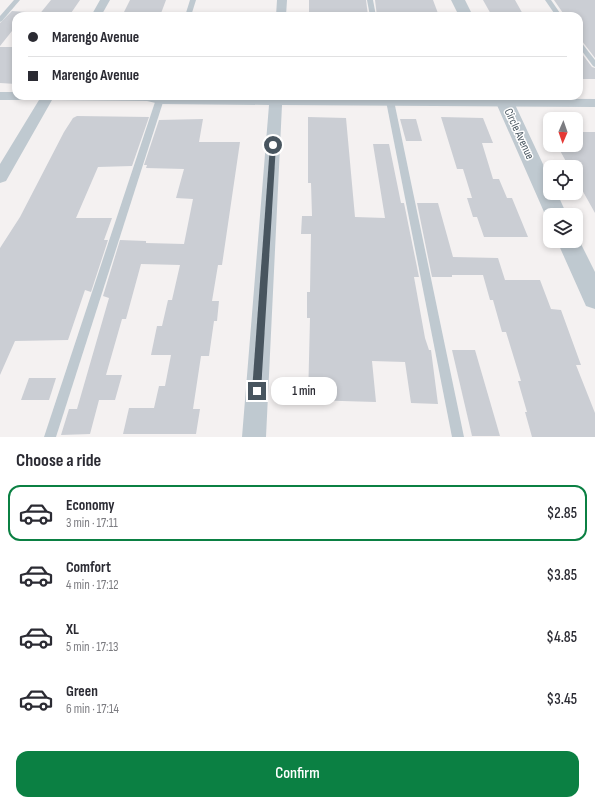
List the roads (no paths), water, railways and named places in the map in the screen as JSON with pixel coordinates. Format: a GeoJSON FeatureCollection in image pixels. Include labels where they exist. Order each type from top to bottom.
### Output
{"type":"FeatureCollection","features":[{"type":"Feature","properties":{"kind":"street"},"geometry":{"type":"LineString","coordinates":[[98,12],[105,0]]}},
{"type":"Feature","properties":{"kind":"street"},"geometry":{"type":"LineString","coordinates":[[281,12],[282,0]]}},
{"type":"Feature","properties":{"kind":"street"},"geometry":{"type":"LineString","coordinates":[[458,0],[464,12]]}},
{"type":"Feature","properties":{"kind":"street"},"geometry":{"type":"LineString","coordinates":[[0,96],[12,97]]}},
{"type":"Feature","properties":{"kind":"street"},"geometry":{"type":"LineString","coordinates":[[0,105],[38,100]]}},
{"type":"Feature","properties":{"kind":"street"},"geometry":{"type":"LineString","coordinates":[[0,177],[45,100]]}},
{"type":"Feature","properties":{"kind":"street"},"geometry":{"type":"LineString","coordinates":[[62,100],[141,105],[155,100]]}},
{"type":"Feature","properties":{"kind":"street"},"geometry":{"type":"LineString","coordinates":[[254,437],[276,100]]}},
{"type":"Feature","properties":{"kind":"street","name":"Circle Avenue"},"geometry":{"type":"LineString","coordinates":[[503,100],[553,208]]}},
{"type":"Feature","properties":{"kind":"street"},"geometry":{"type":"LineString","coordinates":[[534,100],[595,102]]}},
{"type":"Feature","properties":{"kind":"street"},"geometry":{"type":"LineString","coordinates":[[571,248],[595,298]]}},
{"type":"Feature","properties":{"kind":"lane"},"geometry":{"type":"LineString","coordinates":[[0,20],[17,0]]}},
{"type":"Feature","properties":{"kind":"lane"},"geometry":{"type":"LineString","coordinates":[[189,12],[193,0]]}},
{"type":"Feature","properties":{"kind":"lane"},"geometry":{"type":"LineString","coordinates":[[370,0],[372,12]]}},
{"type":"Feature","properties":{"kind":"lane"},"geometry":{"type":"LineString","coordinates":[[548,0],[556,12]]}},
{"type":"Feature","properties":{"kind":"lane"},"geometry":{"type":"LineString","coordinates":[[583,48],[595,65]]}},
{"type":"Feature","properties":{"kind":"lane"},"geometry":{"type":"LineString","coordinates":[[50,437],[160,100]]}},
{"type":"Feature","properties":{"kind":"lane"},"geometry":{"type":"LineString","coordinates":[[390,100],[458,437]]}}]}
